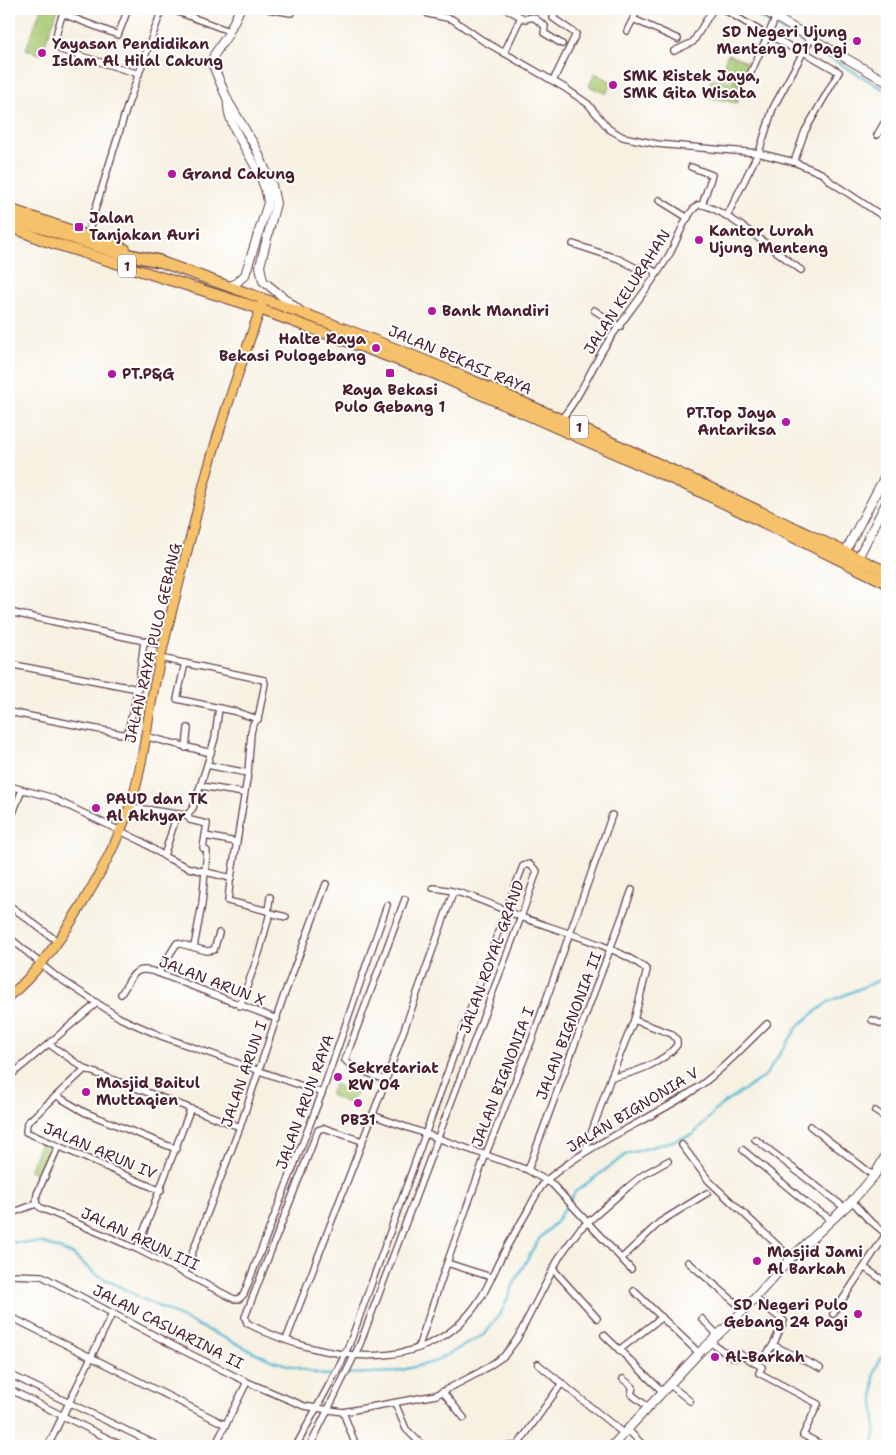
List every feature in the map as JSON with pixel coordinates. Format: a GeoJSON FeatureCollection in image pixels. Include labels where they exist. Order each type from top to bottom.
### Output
{"type":"FeatureCollection","features":[{"type":"Feature","properties":{"kind":"highway","name":"JALAN BEKASI RAYA"},"geometry":{"type":"LineString","coordinates":[[9,209],[228,286],[262,304],[300,312],[435,369],[686,485],[845,552],[887,572]]}},
{"type":"Feature","properties":{"kind":"highway"},"geometry":{"type":"LineString","coordinates":[[9,217],[119,253],[159,262]]}},
{"type":"Feature","properties":{"kind":"highway","name":"JALAN BEKASI RAYA"},"geometry":{"type":"LineString","coordinates":[[9,226],[43,240],[262,304],[561,419],[668,467],[887,583]]}},
{"type":"Feature","properties":{"kind":"main road","name":"JALAN RAYA PULO GEBANG"},"geometry":{"type":"LineString","coordinates":[[9,996],[42,963],[57,941],[93,884],[130,807],[138,778],[144,736],[163,645],[207,476],[262,304]]}},
{"type":"Feature","properties":{"kind":"street"},"geometry":{"type":"LineString","coordinates":[[128,9],[118,35],[64,11],[56,46],[61,50],[139,74]]}},
{"type":"Feature","properties":{"kind":"street"},"geometry":{"type":"LineString","coordinates":[[87,236],[162,9]]}},
{"type":"Feature","properties":{"kind":"street"},"geometry":{"type":"LineString","coordinates":[[170,9],[229,31]]}},
{"type":"Feature","properties":{"kind":"street"},"geometry":{"type":"LineString","coordinates":[[240,9],[214,55],[212,63],[228,101],[230,122],[257,168],[272,203],[260,266],[263,281],[300,312]]}},
{"type":"Feature","properties":{"kind":"street"},"geometry":{"type":"LineString","coordinates":[[268,9],[290,14],[292,9]]}},
{"type":"Feature","properties":{"kind":"street"},"geometry":{"type":"LineString","coordinates":[[426,9],[428,14],[452,19],[504,53],[578,96],[609,129],[623,137],[657,144],[758,153],[794,162],[822,174],[887,220]]}},
{"type":"Feature","properties":{"kind":"street"},"geometry":{"type":"LineString","coordinates":[[553,81],[576,35],[553,18],[557,9]]}},
{"type":"Feature","properties":{"kind":"street"},"geometry":{"type":"LineString","coordinates":[[626,31],[638,9]]}},
{"type":"Feature","properties":{"kind":"street"},"geometry":{"type":"LineString","coordinates":[[674,51],[693,42],[714,9]]}},
{"type":"Feature","properties":{"kind":"street"},"geometry":{"type":"LineString","coordinates":[[723,9],[796,50]]}},
{"type":"Feature","properties":{"kind":"street"},"geometry":{"type":"LineString","coordinates":[[761,9],[775,20],[887,82]]}},
{"type":"Feature","properties":{"kind":"street"},"geometry":{"type":"LineString","coordinates":[[512,10],[529,20],[533,17],[545,26],[544,33],[562,44]]}},
{"type":"Feature","properties":{"kind":"street"},"geometry":{"type":"LineString","coordinates":[[504,53],[521,17]]}},
{"type":"Feature","properties":{"kind":"street"},"geometry":{"type":"LineString","coordinates":[[633,19],[678,39]]}},
{"type":"Feature","properties":{"kind":"street"},"geometry":{"type":"LineString","coordinates":[[748,79],[775,20]]}},
{"type":"Feature","properties":{"kind":"street"},"geometry":{"type":"LineString","coordinates":[[727,216],[758,153],[773,108],[810,39]]}},
{"type":"Feature","properties":{"kind":"street"},"geometry":{"type":"LineString","coordinates":[[794,162],[805,131],[839,73],[838,70],[804,51]]}},
{"type":"Feature","properties":{"kind":"street"},"geometry":{"type":"LineString","coordinates":[[877,135],[887,118]]}},
{"type":"Feature","properties":{"kind":"street"},"geometry":{"type":"LineString","coordinates":[[691,167],[712,174],[702,205],[727,216],[801,270]]}},
{"type":"Feature","properties":{"kind":"street"},"geometry":{"type":"LineString","coordinates":[[659,200],[688,218]]}},
{"type":"Feature","properties":{"kind":"street"},"geometry":{"type":"LineString","coordinates":[[228,286],[236,284],[245,275],[272,203]]}},
{"type":"Feature","properties":{"kind":"street","name":"JALAN KELURAHAN"},"geometry":{"type":"LineString","coordinates":[[561,419],[570,409],[608,341],[644,294],[674,246],[695,207],[702,205]]}},
{"type":"Feature","properties":{"kind":"street"},"geometry":{"type":"LineString","coordinates":[[574,244],[619,259],[638,269],[644,265],[657,273]]}},
{"type":"Feature","properties":{"kind":"street"},"geometry":{"type":"LineString","coordinates":[[594,310],[620,326]]}},
{"type":"Feature","properties":{"kind":"street"},"geometry":{"type":"LineString","coordinates":[[845,552],[887,472]]}},
{"type":"Feature","properties":{"kind":"street"},"geometry":{"type":"LineString","coordinates":[[858,558],[887,501]]}},
{"type":"Feature","properties":{"kind":"street"},"geometry":{"type":"LineString","coordinates":[[9,612],[163,645]]}},
{"type":"Feature","properties":{"kind":"street"},"geometry":{"type":"LineString","coordinates":[[9,712],[126,735],[138,689],[144,641]]}},
{"type":"Feature","properties":{"kind":"street"},"geometry":{"type":"LineString","coordinates":[[9,786],[50,797],[119,831],[164,856],[203,873],[231,878],[248,773],[251,733],[253,724],[258,719],[266,683],[264,680],[160,658]]}},
{"type":"Feature","properties":{"kind":"street"},"geometry":{"type":"LineString","coordinates":[[184,663],[177,699],[258,719]]}},
{"type":"Feature","properties":{"kind":"street"},"geometry":{"type":"LineString","coordinates":[[9,664],[138,689]]}},
{"type":"Feature","properties":{"kind":"street"},"geometry":{"type":"LineString","coordinates":[[187,815],[193,808],[211,753],[219,708]]}},
{"type":"Feature","properties":{"kind":"street"},"geometry":{"type":"LineString","coordinates":[[186,748],[188,728]]}},
{"type":"Feature","properties":{"kind":"street"},"geometry":{"type":"LineString","coordinates":[[144,736],[211,753]]}},
{"type":"Feature","properties":{"kind":"street"},"geometry":{"type":"LineString","coordinates":[[207,765],[248,773]]}},
{"type":"Feature","properties":{"kind":"street"},"geometry":{"type":"LineString","coordinates":[[201,786],[244,793]]}},
{"type":"Feature","properties":{"kind":"street"},"geometry":{"type":"LineString","coordinates":[[9,823],[22,790]]}},
{"type":"Feature","properties":{"kind":"street"},"geometry":{"type":"LineString","coordinates":[[9,802],[16,805]]}},
{"type":"Feature","properties":{"kind":"street"},"geometry":{"type":"LineString","coordinates":[[130,807],[187,815]]}},
{"type":"Feature","properties":{"kind":"street"},"geometry":{"type":"LineString","coordinates":[[164,856],[177,814]]}},
{"type":"Feature","properties":{"kind":"street","name":"JALAN BIGNONIA I"},"geometry":{"type":"LineString","coordinates":[[418,1348],[485,1156],[531,1042],[612,814]]}},
{"type":"Feature","properties":{"kind":"street"},"geometry":{"type":"LineString","coordinates":[[187,815],[190,820],[207,824],[203,848],[207,851],[203,873],[202,904],[194,948]]}},
{"type":"Feature","properties":{"kind":"street"},"geometry":{"type":"LineString","coordinates":[[205,836],[236,842]]}},
{"type":"Feature","properties":{"kind":"street","name":"JALAN ROYAL GRAND"},"geometry":{"type":"LineString","coordinates":[[296,1446],[345,1354],[506,910],[523,866],[529,864],[537,871],[521,917],[355,1356],[310,1446]]}},
{"type":"Feature","properties":{"kind":"street"},"geometry":{"type":"LineString","coordinates":[[230,882],[228,901],[286,917]]}},
{"type":"Feature","properties":{"kind":"street","name":"JALAN ARUN I"},"geometry":{"type":"LineString","coordinates":[[185,1272],[240,1128],[276,1019],[326,884]]}},
{"type":"Feature","properties":{"kind":"street"},"geometry":{"type":"LineString","coordinates":[[433,888],[506,910],[570,934],[611,950],[647,970],[634,1020],[611,1077],[585,1151]]}},
{"type":"Feature","properties":{"kind":"street","name":"JALAN BIGNONIA II"},"geometry":{"type":"LineString","coordinates":[[528,1170],[632,890]]}},
{"type":"Feature","properties":{"kind":"street"},"geometry":{"type":"LineString","coordinates":[[286,1340],[386,1080],[453,893]]}},
{"type":"Feature","properties":{"kind":"street"},"geometry":{"type":"LineString","coordinates":[[240,1006],[259,953],[269,912],[270,897]]}},
{"type":"Feature","properties":{"kind":"street"},"geometry":{"type":"LineString","coordinates":[[386,1080],[352,1067],[345,1060],[405,900]]}},
{"type":"Feature","properties":{"kind":"street"},"geometry":{"type":"LineString","coordinates":[[9,905],[57,941]]}},
{"type":"Feature","properties":{"kind":"street","name":"JALAN ARUN RAYA"},"geometry":{"type":"LineString","coordinates":[[234,1299],[239,1299],[244,1294],[322,1093],[387,905]]}},
{"type":"Feature","properties":{"kind":"street"},"geometry":{"type":"LineString","coordinates":[[158,973],[177,943],[194,948],[214,950],[219,933]]}},
{"type":"Feature","properties":{"kind":"street"},"geometry":{"type":"LineString","coordinates":[[9,937],[53,974],[120,1018],[143,1029],[322,1093]]}},
{"type":"Feature","properties":{"kind":"street","name":"JALAN ARUN X"},"geometry":{"type":"LineString","coordinates":[[121,994],[138,969],[158,973],[276,1019]]}},
{"type":"Feature","properties":{"kind":"street"},"geometry":{"type":"LineString","coordinates":[[9,1077],[97,1002]]}},
{"type":"Feature","properties":{"kind":"street"},"geometry":{"type":"LineString","coordinates":[[611,1077],[625,1075],[642,1069],[677,1045],[677,1040],[672,1034],[634,1020]]}},
{"type":"Feature","properties":{"kind":"street"},"geometry":{"type":"LineString","coordinates":[[872,1020],[887,1026]]}},
{"type":"Feature","properties":{"kind":"street","name":"JALAN BIGNONIA V"},"geometry":{"type":"LineString","coordinates":[[362,1140],[324,1128],[318,1130],[245,1317],[247,1323],[286,1340],[321,1350],[355,1356],[390,1356],[418,1348],[441,1338],[456,1326],[480,1300],[546,1179],[585,1151],[676,1101],[705,1082],[768,1024]]}},
{"type":"Feature","properties":{"kind":"street"},"geometry":{"type":"LineString","coordinates":[[49,1044],[85,1069],[240,1128]]}},
{"type":"Feature","properties":{"kind":"street"},"geometry":{"type":"LineString","coordinates":[[85,1069],[57,1096],[84,1112],[176,1149]]}},
{"type":"Feature","properties":{"kind":"street","name":"JALAN ARUN IV"},"geometry":{"type":"LineString","coordinates":[[57,1096],[27,1124],[25,1128],[28,1134],[161,1191]]}},
{"type":"Feature","properties":{"kind":"street"},"geometry":{"type":"LineString","coordinates":[[137,1249],[161,1191],[190,1110]]}},
{"type":"Feature","properties":{"kind":"street"},"geometry":{"type":"LineString","coordinates":[[875,1111],[887,1119]]}},
{"type":"Feature","properties":{"kind":"street"},"geometry":{"type":"LineString","coordinates":[[372,1115],[528,1170],[546,1179],[631,1269]]}},
{"type":"Feature","properties":{"kind":"street"},"geometry":{"type":"LineString","coordinates":[[810,1126],[874,1176]]}},
{"type":"Feature","properties":{"kind":"street"},"geometry":{"type":"LineString","coordinates":[[755,1139],[845,1208]]}},
{"type":"Feature","properties":{"kind":"street"},"geometry":{"type":"LineString","coordinates":[[682,1145],[709,1181],[791,1258]]}},
{"type":"Feature","properties":{"kind":"street"},"geometry":{"type":"LineString","coordinates":[[9,1214],[36,1204],[37,1194],[58,1147]]}},
{"type":"Feature","properties":{"kind":"street"},"geometry":{"type":"LineString","coordinates":[[743,1150],[808,1204],[832,1220]]}},
{"type":"Feature","properties":{"kind":"street"},"geometry":{"type":"LineString","coordinates":[[612,1446],[699,1353],[720,1336],[791,1258],[852,1201],[874,1176],[887,1153]]}},
{"type":"Feature","properties":{"kind":"street","name":"JALAN CASUARINA II"},"geometry":{"type":"LineString","coordinates":[[9,1274],[42,1276],[112,1314],[247,1382],[315,1409],[328,1407],[343,1412],[443,1392],[480,1372],[508,1352],[553,1269],[566,1248],[587,1222],[643,1175],[668,1161]]}},
{"type":"Feature","properties":{"kind":"street"},"geometry":{"type":"LineString","coordinates":[[622,1258],[660,1222],[707,1193]]}},
{"type":"Feature","properties":{"kind":"street"},"geometry":{"type":"LineString","coordinates":[[833,1314],[865,1268],[886,1233],[867,1218],[852,1201]]}},
{"type":"Feature","properties":{"kind":"street","name":"JALAN ARUN III"},"geometry":{"type":"LineString","coordinates":[[36,1204],[41,1208],[137,1249],[185,1272],[234,1299]]}},
{"type":"Feature","properties":{"kind":"street"},"geometry":{"type":"LineString","coordinates":[[447,1262],[491,1278]]}},
{"type":"Feature","properties":{"kind":"street"},"geometry":{"type":"LineString","coordinates":[[688,1262],[744,1310]]}},
{"type":"Feature","properties":{"kind":"street"},"geometry":{"type":"LineString","coordinates":[[865,1268],[887,1283]]}},
{"type":"Feature","properties":{"kind":"street"},"geometry":{"type":"LineString","coordinates":[[553,1269],[597,1318]]}},
{"type":"Feature","properties":{"kind":"street"},"geometry":{"type":"LineString","coordinates":[[634,1291],[699,1353]]}},
{"type":"Feature","properties":{"kind":"street"},"geometry":{"type":"LineString","coordinates":[[754,1298],[784,1321],[773,1345],[766,1355]]}},
{"type":"Feature","properties":{"kind":"street"},"geometry":{"type":"LineString","coordinates":[[48,1446],[112,1314]]}},
{"type":"Feature","properties":{"kind":"street"},"geometry":{"type":"LineString","coordinates":[[9,1316],[226,1426]]}},
{"type":"Feature","properties":{"kind":"street"},"geometry":{"type":"LineString","coordinates":[[620,1350],[662,1317]]}},
{"type":"Feature","properties":{"kind":"street"},"geometry":{"type":"LineString","coordinates":[[702,1319],[720,1336]]}},
{"type":"Feature","properties":{"kind":"street"},"geometry":{"type":"LineString","coordinates":[[604,1335],[662,1392]]}},
{"type":"Feature","properties":{"kind":"street"},"geometry":{"type":"LineString","coordinates":[[711,1343],[734,1358],[738,1353],[762,1367],[759,1373],[818,1404],[802,1435],[824,1446]]}},
{"type":"Feature","properties":{"kind":"street"},"geometry":{"type":"LineString","coordinates":[[773,1345],[820,1368]]}},
{"type":"Feature","properties":{"kind":"street"},"geometry":{"type":"LineString","coordinates":[[538,1364],[644,1446]]}},
{"type":"Feature","properties":{"kind":"street"},"geometry":{"type":"LineString","coordinates":[[9,1374],[159,1446]]}},
{"type":"Feature","properties":{"kind":"street"},"geometry":{"type":"LineString","coordinates":[[623,1379],[634,1388],[632,1395],[648,1407]]}},
{"type":"Feature","properties":{"kind":"street"},"geometry":{"type":"LineString","coordinates":[[216,1446],[247,1382]]}},
{"type":"Feature","properties":{"kind":"street"},"geometry":{"type":"LineString","coordinates":[[517,1446],[562,1383]]}},
{"type":"Feature","properties":{"kind":"street"},"geometry":{"type":"LineString","coordinates":[[669,1384],[690,1401]]}},
{"type":"Feature","properties":{"kind":"street"},"geometry":{"type":"LineString","coordinates":[[9,1389],[123,1446]]}},
{"type":"Feature","properties":{"kind":"street"},"geometry":{"type":"LineString","coordinates":[[443,1392],[464,1418]]}},
{"type":"Feature","properties":{"kind":"street"},"geometry":{"type":"LineString","coordinates":[[395,1402],[406,1429],[423,1446]]}},
{"type":"Feature","properties":{"kind":"street"},"geometry":{"type":"LineString","coordinates":[[343,1412],[356,1446]]}},
{"type":"Feature","properties":{"kind":"green space"},"geometry":{"type":"Polygon","coordinates":[[[41,9],[58,9],[41,55],[26,49],[41,9]]]}},
{"type":"Feature","properties":{"kind":"green space"},"geometry":{"type":"Polygon","coordinates":[[[728,54],[747,62],[738,82],[719,73],[728,54]]]}},
{"type":"Feature","properties":{"kind":"green space"},"geometry":{"type":"Polygon","coordinates":[[[595,73],[612,82],[606,94],[589,86],[595,73]]]}},
{"type":"Feature","properties":{"kind":"green space"},"geometry":{"type":"Polygon","coordinates":[[[711,78],[740,83],[737,103],[707,97],[711,78]]]}},
{"type":"Feature","properties":{"kind":"green space"},"geometry":{"type":"Polygon","coordinates":[[[334,1084],[356,1093],[352,1105],[330,1095],[334,1084]]]}},
{"type":"Feature","properties":{"kind":"green space"},"geometry":{"type":"Polygon","coordinates":[[[41,1142],[55,1148],[43,1177],[29,1171],[41,1142]]]}},
{"type":"Feature","properties":{"kind":"waterway"},"geometry":{"type":"LineString","coordinates":[[745,9],[887,91]]}},
{"type":"Feature","properties":{"kind":"waterway"},"geometry":{"type":"LineString","coordinates":[[9,1242],[44,1243],[72,1254],[94,1273],[141,1298],[273,1361],[323,1375],[394,1372],[434,1362],[485,1334],[502,1311],[517,1277],[539,1239],[556,1222],[575,1192],[627,1154],[693,1135],[720,1106],[765,1076],[799,1025],[828,1002],[887,977]]}},
{"type":"Feature","properties":{"kind":"waterway"},"geometry":{"type":"LineString","coordinates":[[872,1446],[875,1435],[873,1383],[879,1361],[887,1354]]}},
{"type":"Feature","properties":{"kind":"place","name":"SD Negeri Ujung Menteng 01 Pagi"},"geometry":{"type":"Point","coordinates":[857,41]}},
{"type":"Feature","properties":{"kind":"place","name":"Yayasan Pendidikan Islam Al Hilal Cakung"},"geometry":{"type":"Point","coordinates":[42,53]}},
{"type":"Feature","properties":{"kind":"place","name":"SMK Ristek Jaya, SMK Gita Wisata"},"geometry":{"type":"Point","coordinates":[613,85]}},
{"type":"Feature","properties":{"kind":"place","name":"Grand Cakung"},"geometry":{"type":"Point","coordinates":[172,174]}},
{"type":"Feature","properties":{"kind":"place","name":"Jalan Tanjakan Auri"},"geometry":{"type":"Point","coordinates":[79,227]}},
{"type":"Feature","properties":{"kind":"place","name":"Kantor Lurah Ujung Menteng"},"geometry":{"type":"Point","coordinates":[699,240]}},
{"type":"Feature","properties":{"kind":"place","name":"Bank Mandiri"},"geometry":{"type":"Point","coordinates":[432,311]}},
{"type":"Feature","properties":{"kind":"place","name":"Halte Raya Bekasi Pulogebang"},"geometry":{"type":"Point","coordinates":[376,348]}},
{"type":"Feature","properties":{"kind":"place","name":"Raya Bekasi Pulo Gebang 1"},"geometry":{"type":"Point","coordinates":[390,373]}},
{"type":"Feature","properties":{"kind":"place","name":"PT.P&G"},"geometry":{"type":"Point","coordinates":[112,374]}},
{"type":"Feature","properties":{"kind":"place","name":"PT.Top Jaya Antariksa"},"geometry":{"type":"Point","coordinates":[786,422]}},
{"type":"Feature","properties":{"kind":"place","name":"PAUD dan TK Al Akhyar"},"geometry":{"type":"Point","coordinates":[96,808]}},
{"type":"Feature","properties":{"kind":"place","name":"Sekretariat RW 04"},"geometry":{"type":"Point","coordinates":[338,1077]}},
{"type":"Feature","properties":{"kind":"place","name":"Masjid Baitul Muttaqien"},"geometry":{"type":"Point","coordinates":[86,1092]}},
{"type":"Feature","properties":{"kind":"place","name":"PB31"},"geometry":{"type":"Point","coordinates":[358,1103]}},
{"type":"Feature","properties":{"kind":"place","name":"Masjid Jami Al Barkah"},"geometry":{"type":"Point","coordinates":[757,1261]}},
{"type":"Feature","properties":{"kind":"place","name":"SD Negeri Pulo Gebang 24 Pagi"},"geometry":{"type":"Point","coordinates":[858,1314]}},
{"type":"Feature","properties":{"kind":"place","name":"Al-Barkah"},"geometry":{"type":"Point","coordinates":[715,1357]}}]}
